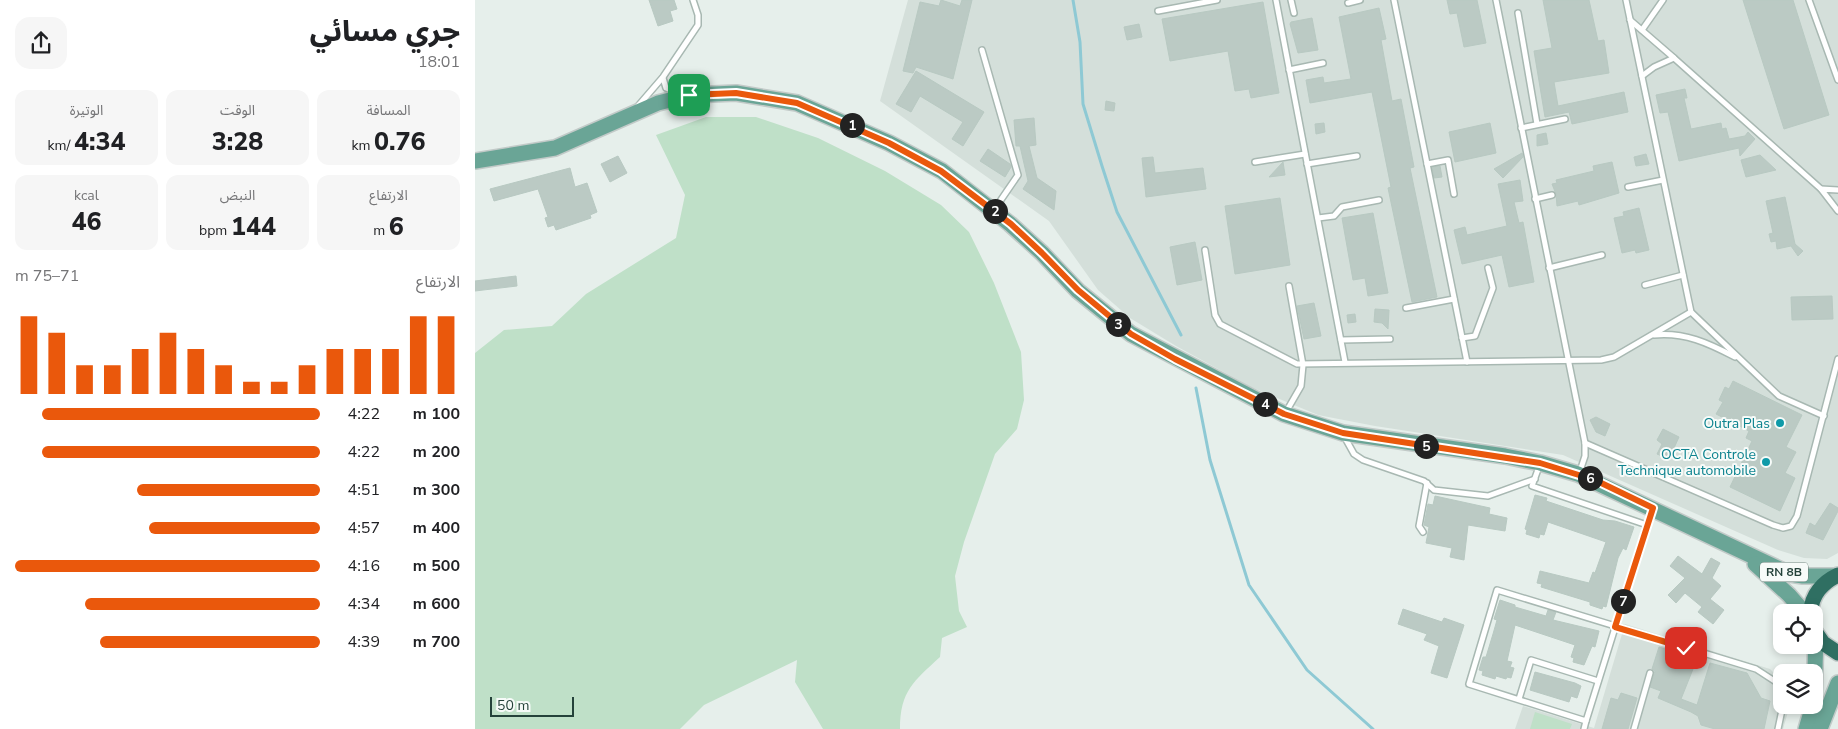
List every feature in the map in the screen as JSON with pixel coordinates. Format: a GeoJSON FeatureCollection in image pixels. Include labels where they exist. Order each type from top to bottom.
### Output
{"type":"FeatureCollection","features":[{"type":"Feature","properties":{"kind":"highway"},"geometry":{"type":"LineString","coordinates":[[1813,604],[1815,594],[1825,583],[1837,576]]}},
{"type":"Feature","properties":{"kind":"highway"},"geometry":{"type":"LineString","coordinates":[[1823,641],[1830,649],[1838,653]]}},
{"type":"Feature","properties":{"kind":"main road","name":"RN 8B"},"geometry":{"type":"LineString","coordinates":[[475,161],[555,148],[658,103],[688,96],[736,93],[797,103],[864,131],[941,171],[994,210],[1042,253],[1078,290],[1131,334],[1175,359],[1284,414],[1343,433],[1540,463],[1578,474],[1790,574],[1818,577],[1837,576]]}},
{"type":"Feature","properties":{"kind":"main road","name":"RN 8B"},"geometry":{"type":"LineString","coordinates":[[1736,550],[1769,575],[1796,604]]}},
{"type":"Feature","properties":{"kind":"main road"},"geometry":{"type":"LineString","coordinates":[[1820,729],[1838,683]]}},
{"type":"Feature","properties":{"kind":"main road"},"geometry":{"type":"LineString","coordinates":[[1806,729],[1810,714]]}},
{"type":"Feature","properties":{"kind":"lane"},"geometry":{"type":"LineString","coordinates":[[629,116],[663,77],[698,25],[698,14],[693,0]]}},
{"type":"Feature","properties":{"kind":"lane"},"geometry":{"type":"LineString","coordinates":[[1158,11],[1217,0]]}},
{"type":"Feature","properties":{"kind":"lane"},"geometry":{"type":"LineString","coordinates":[[1276,0],[1345,362]]}},
{"type":"Feature","properties":{"kind":"lane"},"geometry":{"type":"LineString","coordinates":[[1291,0],[1293,13]]}},
{"type":"Feature","properties":{"kind":"lane"},"geometry":{"type":"LineString","coordinates":[[1348,3],[1360,0]]}},
{"type":"Feature","properties":{"kind":"lane"},"geometry":{"type":"LineString","coordinates":[[1394,0],[1467,362]]}},
{"type":"Feature","properties":{"kind":"lane"},"geometry":{"type":"LineString","coordinates":[[1496,0],[1567,362],[1585,443],[1585,456],[1578,474]]}},
{"type":"Feature","properties":{"kind":"lane"},"geometry":{"type":"LineString","coordinates":[[1626,0],[1691,312],[1779,396],[1824,416]]}},
{"type":"Feature","properties":{"kind":"lane"},"geometry":{"type":"LineString","coordinates":[[1641,30],[1663,0]]}},
{"type":"Feature","properties":{"kind":"lane"},"geometry":{"type":"LineString","coordinates":[[1809,0],[1838,80]]}},
{"type":"Feature","properties":{"kind":"lane"},"geometry":{"type":"LineString","coordinates":[[1519,13],[1537,124]]}},
{"type":"Feature","properties":{"kind":"lane"},"geometry":{"type":"LineString","coordinates":[[1630,20],[1821,189],[1838,211]]}},
{"type":"Feature","properties":{"kind":"lane"},"geometry":{"type":"LineString","coordinates":[[983,50],[1018,175],[994,210]]}},
{"type":"Feature","properties":{"kind":"lane"},"geometry":{"type":"LineString","coordinates":[[1642,76],[1654,67],[1674,58]]}},
{"type":"Feature","properties":{"kind":"lane"},"geometry":{"type":"LineString","coordinates":[[1289,70],[1323,63]]}},
{"type":"Feature","properties":{"kind":"lane"},"geometry":{"type":"LineString","coordinates":[[663,77],[666,88],[688,96]]}},
{"type":"Feature","properties":{"kind":"lane"},"geometry":{"type":"LineString","coordinates":[[1521,128],[1565,119]]}},
{"type":"Feature","properties":{"kind":"lane"},"geometry":{"type":"LineString","coordinates":[[1255,162],[1305,154]]}},
{"type":"Feature","properties":{"kind":"lane"},"geometry":{"type":"LineString","coordinates":[[1307,164],[1357,156]]}},
{"type":"Feature","properties":{"kind":"lane"},"geometry":{"type":"LineString","coordinates":[[1427,164],[1448,160],[1454,194]]}},
{"type":"Feature","properties":{"kind":"lane"},"geometry":{"type":"LineString","coordinates":[[1628,188],[1663,180]]}},
{"type":"Feature","properties":{"kind":"lane"},"geometry":{"type":"LineString","coordinates":[[1821,189],[1838,190]]}},
{"type":"Feature","properties":{"kind":"lane"},"geometry":{"type":"LineString","coordinates":[[1535,200],[1551,195]]}},
{"type":"Feature","properties":{"kind":"lane"},"geometry":{"type":"LineString","coordinates":[[1318,218],[1334,216],[1342,207],[1379,200]]}},
{"type":"Feature","properties":{"kind":"lane"},"geometry":{"type":"LineString","coordinates":[[1205,250],[1215,315],[1220,324],[1297,364],[1345,362],[1567,362],[1601,360],[1614,357],[1691,312]]}},
{"type":"Feature","properties":{"kind":"lane"},"geometry":{"type":"LineString","coordinates":[[1549,268],[1602,255]]}},
{"type":"Feature","properties":{"kind":"lane"},"geometry":{"type":"LineString","coordinates":[[1462,338],[1475,336],[1493,288],[1488,268]]}},
{"type":"Feature","properties":{"kind":"lane"},"geometry":{"type":"LineString","coordinates":[[1645,285],[1683,275]]}},
{"type":"Feature","properties":{"kind":"lane"},"geometry":{"type":"LineString","coordinates":[[1284,414],[1301,386],[1303,364],[1289,286]]}},
{"type":"Feature","properties":{"kind":"lane"},"geometry":{"type":"LineString","coordinates":[[1406,308],[1454,299]]}},
{"type":"Feature","properties":{"kind":"lane"},"geometry":{"type":"LineString","coordinates":[[1652,335],[1669,333],[1696,338],[1742,361]]}},
{"type":"Feature","properties":{"kind":"lane"},"geometry":{"type":"LineString","coordinates":[[1341,340],[1390,339]]}},
{"type":"Feature","properties":{"kind":"lane"},"geometry":{"type":"LineString","coordinates":[[1585,443],[1783,528],[1791,526],[1797,516],[1838,359]]}},
{"type":"Feature","properties":{"kind":"lane"},"geometry":{"type":"LineString","coordinates":[[1343,433],[1354,454],[1363,460],[1427,483],[1434,490],[1487,496],[1535,479]]}},
{"type":"Feature","properties":{"kind":"lane"},"geometry":{"type":"LineString","coordinates":[[1540,463],[1532,486],[1647,525]]}},
{"type":"Feature","properties":{"kind":"lane"},"geometry":{"type":"LineString","coordinates":[[1423,532],[1419,526],[1427,483]]}},
{"type":"Feature","properties":{"kind":"lane"},"geometry":{"type":"LineString","coordinates":[[1584,729],[1653,508]]}},
{"type":"Feature","properties":{"kind":"lane"},"geometry":{"type":"LineString","coordinates":[[1586,721],[1469,684],[1497,590],[1756,669],[1773,680]]}},
{"type":"Feature","properties":{"kind":"lane"},"geometry":{"type":"LineString","coordinates":[[1519,699],[1531,660],[1598,681]]}},
{"type":"Feature","properties":{"kind":"lane"},"geometry":{"type":"LineString","coordinates":[[1634,729],[1650,673]]}},
{"type":"Feature","properties":{"kind":"lane"},"geometry":{"type":"LineString","coordinates":[[1778,729],[1781,714]]}},
{"type":"Feature","properties":{"kind":"shaded area"},"geometry":{"type":"Polygon","coordinates":[[[908,0],[1838,0],[1838,553],[1827,559],[1804,558],[1778,550],[1563,455],[1375,426],[1318,415],[1251,387],[1176,346],[1130,318],[1098,290],[1049,221],[880,101],[908,0]]]}},
{"type":"Feature","properties":{"kind":"shaded area"},"geometry":{"type":"Polygon","coordinates":[[[1625,624],[1770,669],[1773,672],[1773,714],[1787,714],[1783,729],[1515,729],[1523,706],[1594,728],[1625,624]]]}},
{"type":"Feature","properties":{"kind":"green space"},"geometry":{"type":"Polygon","coordinates":[[[706,117],[756,117],[818,138],[885,171],[941,205],[969,232],[994,283],[1021,352],[1024,400],[1017,429],[995,454],[964,542],[955,576],[959,611],[967,627],[942,638],[940,657],[916,680],[906,696],[900,729],[823,729],[795,682],[797,660],[704,705],[680,729],[475,729],[475,353],[504,330],[552,326],[586,294],[676,238],[685,195],[656,135],[706,117]]]}},
{"type":"Feature","properties":{"kind":"green space"},"geometry":{"type":"Polygon","coordinates":[[[1535,712],[1572,724],[1570,729],[1530,729],[1535,712]]]}},
{"type":"Feature","properties":{"kind":"building"},"geometry":{"type":"Polygon","coordinates":[[[649,0],[674,0],[677,9],[670,11],[673,21],[658,26],[649,0]]]}},
{"type":"Feature","properties":{"kind":"building"},"geometry":{"type":"Polygon","coordinates":[[[941,0],[960,6],[962,0],[972,0],[953,79],[916,67],[913,73],[903,71],[920,2],[939,6],[941,0]]]}},
{"type":"Feature","properties":{"kind":"building"},"geometry":{"type":"Polygon","coordinates":[[[1447,0],[1477,0],[1486,43],[1464,47],[1457,13],[1450,14],[1447,0]]]}},
{"type":"Feature","properties":{"kind":"building"},"geometry":{"type":"Polygon","coordinates":[[[1543,0],[1589,0],[1598,41],[1604,40],[1609,73],[1554,82],[1558,106],[1624,92],[1628,112],[1572,124],[1569,112],[1545,117],[1534,51],[1552,48],[1543,0]]]}},
{"type":"Feature","properties":{"kind":"building"},"geometry":{"type":"Polygon","coordinates":[[[1743,0],[1793,0],[1829,115],[1784,129],[1743,0]]]}},
{"type":"Feature","properties":{"kind":"building"},"geometry":{"type":"Polygon","coordinates":[[[1263,2],[1279,93],[1251,98],[1249,89],[1235,91],[1228,51],[1170,61],[1162,19],[1263,2]]]}},
{"type":"Feature","properties":{"kind":"building"},"geometry":{"type":"Polygon","coordinates":[[[1379,8],[1386,39],[1381,40],[1392,101],[1401,99],[1414,167],[1410,168],[1437,297],[1412,302],[1388,188],[1391,187],[1372,92],[1310,103],[1306,80],[1323,77],[1324,83],[1351,79],[1339,17],[1379,8]]]}},
{"type":"Feature","properties":{"kind":"building"},"geometry":{"type":"Polygon","coordinates":[[[1312,18],[1318,50],[1298,53],[1290,24],[1291,22],[1312,18]]]}},
{"type":"Feature","properties":{"kind":"building"},"geometry":{"type":"Polygon","coordinates":[[[1139,24],[1142,37],[1127,40],[1124,27],[1139,24]]]}},
{"type":"Feature","properties":{"kind":"building"},"geometry":{"type":"Polygon","coordinates":[[[916,71],[984,112],[963,146],[952,139],[963,122],[920,96],[911,112],[896,104],[916,71]]]}},
{"type":"Feature","properties":{"kind":"building"},"geometry":{"type":"Polygon","coordinates":[[[1685,89],[1687,98],[1684,98],[1691,129],[1721,123],[1722,129],[1726,128],[1729,139],[1745,136],[1748,132],[1755,139],[1740,156],[1739,148],[1679,161],[1668,112],[1660,113],[1656,95],[1685,89]]]}},
{"type":"Feature","properties":{"kind":"building"},"geometry":{"type":"Polygon","coordinates":[[[1106,101],[1115,103],[1114,111],[1105,110],[1106,101]]]}},
{"type":"Feature","properties":{"kind":"building"},"geometry":{"type":"Polygon","coordinates":[[[1034,118],[1036,145],[1029,146],[1037,178],[1056,191],[1054,210],[1023,189],[1028,181],[1020,146],[1016,146],[1014,120],[1034,118]]]}},
{"type":"Feature","properties":{"kind":"building"},"geometry":{"type":"Polygon","coordinates":[[[1324,123],[1325,132],[1316,134],[1315,124],[1324,123]]]}},
{"type":"Feature","properties":{"kind":"building"},"geometry":{"type":"Polygon","coordinates":[[[1490,123],[1496,153],[1455,162],[1449,132],[1490,123]]]}},
{"type":"Feature","properties":{"kind":"building"},"geometry":{"type":"Polygon","coordinates":[[[1546,133],[1548,144],[1537,146],[1537,135],[1546,133]]]}},
{"type":"Feature","properties":{"kind":"building"},"geometry":{"type":"Polygon","coordinates":[[[988,149],[1010,164],[1011,167],[1005,177],[980,161],[988,149]]]}},
{"type":"Feature","properties":{"kind":"building"},"geometry":{"type":"Polygon","coordinates":[[[1522,153],[1523,157],[1503,178],[1494,169],[1522,153]]]}},
{"type":"Feature","properties":{"kind":"building"},"geometry":{"type":"Polygon","coordinates":[[[1646,154],[1649,164],[1636,166],[1634,157],[1646,154]]]}},
{"type":"Feature","properties":{"kind":"building"},"geometry":{"type":"Polygon","coordinates":[[[1760,155],[1776,170],[1746,177],[1741,160],[1760,155]]]}},
{"type":"Feature","properties":{"kind":"building"},"geometry":{"type":"Polygon","coordinates":[[[618,156],[627,173],[610,182],[601,164],[618,156]]]}},
{"type":"Feature","properties":{"kind":"building"},"geometry":{"type":"Polygon","coordinates":[[[1153,157],[1155,173],[1203,168],[1206,189],[1146,197],[1142,158],[1153,157]]]}},
{"type":"Feature","properties":{"kind":"building"},"geometry":{"type":"Polygon","coordinates":[[[1283,162],[1285,175],[1269,177],[1283,162]]]}},
{"type":"Feature","properties":{"kind":"building"},"geometry":{"type":"Polygon","coordinates":[[[1612,162],[1619,193],[1579,205],[1578,201],[1557,206],[1556,194],[1552,184],[1557,183],[1556,180],[1594,171],[1593,166],[1612,162]]]}},
{"type":"Feature","properties":{"kind":"building"},"geometry":{"type":"Polygon","coordinates":[[[1440,166],[1442,177],[1434,178],[1432,167],[1440,166]]]}},
{"type":"Feature","properties":{"kind":"building"},"geometry":{"type":"Polygon","coordinates":[[[570,168],[575,187],[587,183],[597,212],[590,215],[591,218],[556,230],[554,225],[548,227],[545,218],[548,217],[538,189],[494,201],[490,189],[570,168]]]}},
{"type":"Feature","properties":{"kind":"building"},"geometry":{"type":"Polygon","coordinates":[[[1520,180],[1523,201],[1514,202],[1519,223],[1523,222],[1534,282],[1509,287],[1502,255],[1462,264],[1454,230],[1465,227],[1467,235],[1507,226],[1498,184],[1520,180]]]}},
{"type":"Feature","properties":{"kind":"building"},"geometry":{"type":"Polygon","coordinates":[[[1785,197],[1795,244],[1803,251],[1798,256],[1791,246],[1777,249],[1776,241],[1771,242],[1769,234],[1773,233],[1766,201],[1785,197]]]}},
{"type":"Feature","properties":{"kind":"building"},"geometry":{"type":"Polygon","coordinates":[[[1280,198],[1290,265],[1235,274],[1225,206],[1280,198]]]}},
{"type":"Feature","properties":{"kind":"building"},"geometry":{"type":"Polygon","coordinates":[[[1639,208],[1649,250],[1636,253],[1635,250],[1622,253],[1614,218],[1624,216],[1623,212],[1639,208]]]}},
{"type":"Feature","properties":{"kind":"building"},"geometry":{"type":"Polygon","coordinates":[[[1373,213],[1388,293],[1368,296],[1365,278],[1353,280],[1342,218],[1373,213]]]}},
{"type":"Feature","properties":{"kind":"building"},"geometry":{"type":"Polygon","coordinates":[[[1195,242],[1202,280],[1177,285],[1170,247],[1195,242]]]}},
{"type":"Feature","properties":{"kind":"building"},"geometry":{"type":"Polygon","coordinates":[[[516,276],[517,286],[475,291],[475,281],[516,276]]]}},
{"type":"Feature","properties":{"kind":"building"},"geometry":{"type":"Polygon","coordinates":[[[1832,296],[1833,319],[1792,320],[1791,297],[1832,296]]]}},
{"type":"Feature","properties":{"kind":"building"},"geometry":{"type":"Polygon","coordinates":[[[1314,303],[1321,336],[1304,339],[1297,306],[1314,303]]]}},
{"type":"Feature","properties":{"kind":"building"},"geometry":{"type":"Polygon","coordinates":[[[1375,309],[1389,310],[1388,329],[1382,323],[1374,322],[1375,309]]]}},
{"type":"Feature","properties":{"kind":"building"},"geometry":{"type":"Polygon","coordinates":[[[1355,314],[1356,322],[1348,323],[1347,315],[1355,314]]]}},
{"type":"Feature","properties":{"kind":"building"},"geometry":{"type":"Polygon","coordinates":[[[1733,381],[1802,415],[1786,447],[1796,452],[1785,473],[1795,478],[1780,511],[1730,487],[1752,441],[1746,438],[1749,431],[1716,414],[1723,402],[1719,400],[1725,387],[1729,389],[1733,381]]]}},
{"type":"Feature","properties":{"kind":"building"},"geometry":{"type":"Polygon","coordinates":[[[1596,417],[1610,424],[1605,436],[1596,432],[1590,420],[1596,417]]]}},
{"type":"Feature","properties":{"kind":"building"},"geometry":{"type":"Polygon","coordinates":[[[1663,429],[1679,437],[1669,459],[1657,454],[1662,444],[1657,440],[1663,429]]]}},
{"type":"Feature","properties":{"kind":"building"},"geometry":{"type":"Polygon","coordinates":[[[1535,495],[1547,498],[1546,501],[1603,520],[1615,521],[1634,527],[1626,550],[1623,548],[1618,558],[1606,607],[1603,606],[1602,609],[1590,605],[1590,602],[1541,587],[1542,584],[1537,583],[1540,571],[1589,583],[1593,572],[1595,573],[1606,542],[1548,522],[1544,535],[1540,534],[1539,538],[1526,534],[1527,530],[1525,529],[1535,495]]]}},
{"type":"Feature","properties":{"kind":"building"},"geometry":{"type":"Polygon","coordinates":[[[1435,496],[1490,508],[1489,514],[1507,518],[1505,531],[1468,525],[1464,560],[1450,557],[1452,548],[1426,543],[1429,527],[1424,525],[1428,504],[1433,505],[1435,496]]]}},
{"type":"Feature","properties":{"kind":"building"},"geometry":{"type":"Polygon","coordinates":[[[1830,503],[1838,508],[1838,511],[1823,540],[1806,533],[1810,523],[1815,526],[1830,503]]]}},
{"type":"Feature","properties":{"kind":"building"},"geometry":{"type":"Polygon","coordinates":[[[1678,556],[1702,574],[1711,558],[1720,563],[1712,578],[1721,586],[1710,599],[1724,610],[1713,624],[1698,612],[1702,607],[1685,593],[1676,603],[1668,595],[1685,578],[1670,566],[1678,556]]]}},
{"type":"Feature","properties":{"kind":"building"},"geometry":{"type":"Polygon","coordinates":[[[1500,600],[1515,605],[1515,607],[1546,616],[1548,610],[1556,612],[1553,620],[1599,631],[1595,647],[1592,646],[1584,665],[1573,662],[1574,658],[1571,657],[1575,645],[1515,625],[1507,661],[1512,662],[1510,667],[1514,668],[1511,678],[1507,677],[1506,679],[1496,676],[1495,679],[1482,675],[1483,671],[1479,670],[1483,657],[1486,657],[1493,634],[1497,620],[1494,619],[1500,600]]]}},
{"type":"Feature","properties":{"kind":"building"},"geometry":{"type":"Polygon","coordinates":[[[1403,609],[1442,622],[1444,618],[1464,625],[1447,678],[1431,673],[1439,646],[1424,640],[1427,634],[1398,624],[1403,609]]]}},
{"type":"Feature","properties":{"kind":"building"},"geometry":{"type":"Polygon","coordinates":[[[1659,647],[1697,659],[1681,699],[1697,705],[1710,663],[1747,673],[1761,698],[1770,701],[1764,729],[1715,729],[1701,725],[1698,716],[1658,698],[1661,691],[1650,687],[1655,671],[1652,669],[1659,647]]]}},
{"type":"Feature","properties":{"kind":"building"},"geometry":{"type":"Polygon","coordinates":[[[1535,672],[1581,686],[1577,698],[1571,696],[1569,702],[1530,690],[1535,672]]]}},
{"type":"Feature","properties":{"kind":"building"},"geometry":{"type":"Polygon","coordinates":[[[1621,693],[1637,698],[1628,729],[1602,729],[1611,698],[1618,700],[1621,693]]]}},
{"type":"Feature","properties":{"kind":"waterway"},"geometry":{"type":"LineString","coordinates":[[1073,0],[1080,42],[1083,104],[1102,166],[1117,212],[1181,335]]}},
{"type":"Feature","properties":{"kind":"waterway"},"geometry":{"type":"LineString","coordinates":[[1196,388],[1210,460],[1249,585],[1307,670],[1373,729]]}},
{"type":"Feature","properties":{"kind":"place","name":"Outra Plas"},"geometry":{"type":"Point","coordinates":[1780,423]}},
{"type":"Feature","properties":{"kind":"place","name":"OCTA Controle Technique automobile"},"geometry":{"type":"Point","coordinates":[1766,462]}},
{"type":"Feature","properties":{"kind":"route"},"geometry":{"type":"LineString","coordinates":[[689,95],[736,93],[797,103],[840,120],[889,143],[941,171],[994,210],[1042,253],[1078,290],[1131,334],[1175,359],[1284,414],[1323,428],[1374,439],[1505,456],[1540,463],[1595,480],[1653,508],[1615,627],[1686,648]]}}]}
